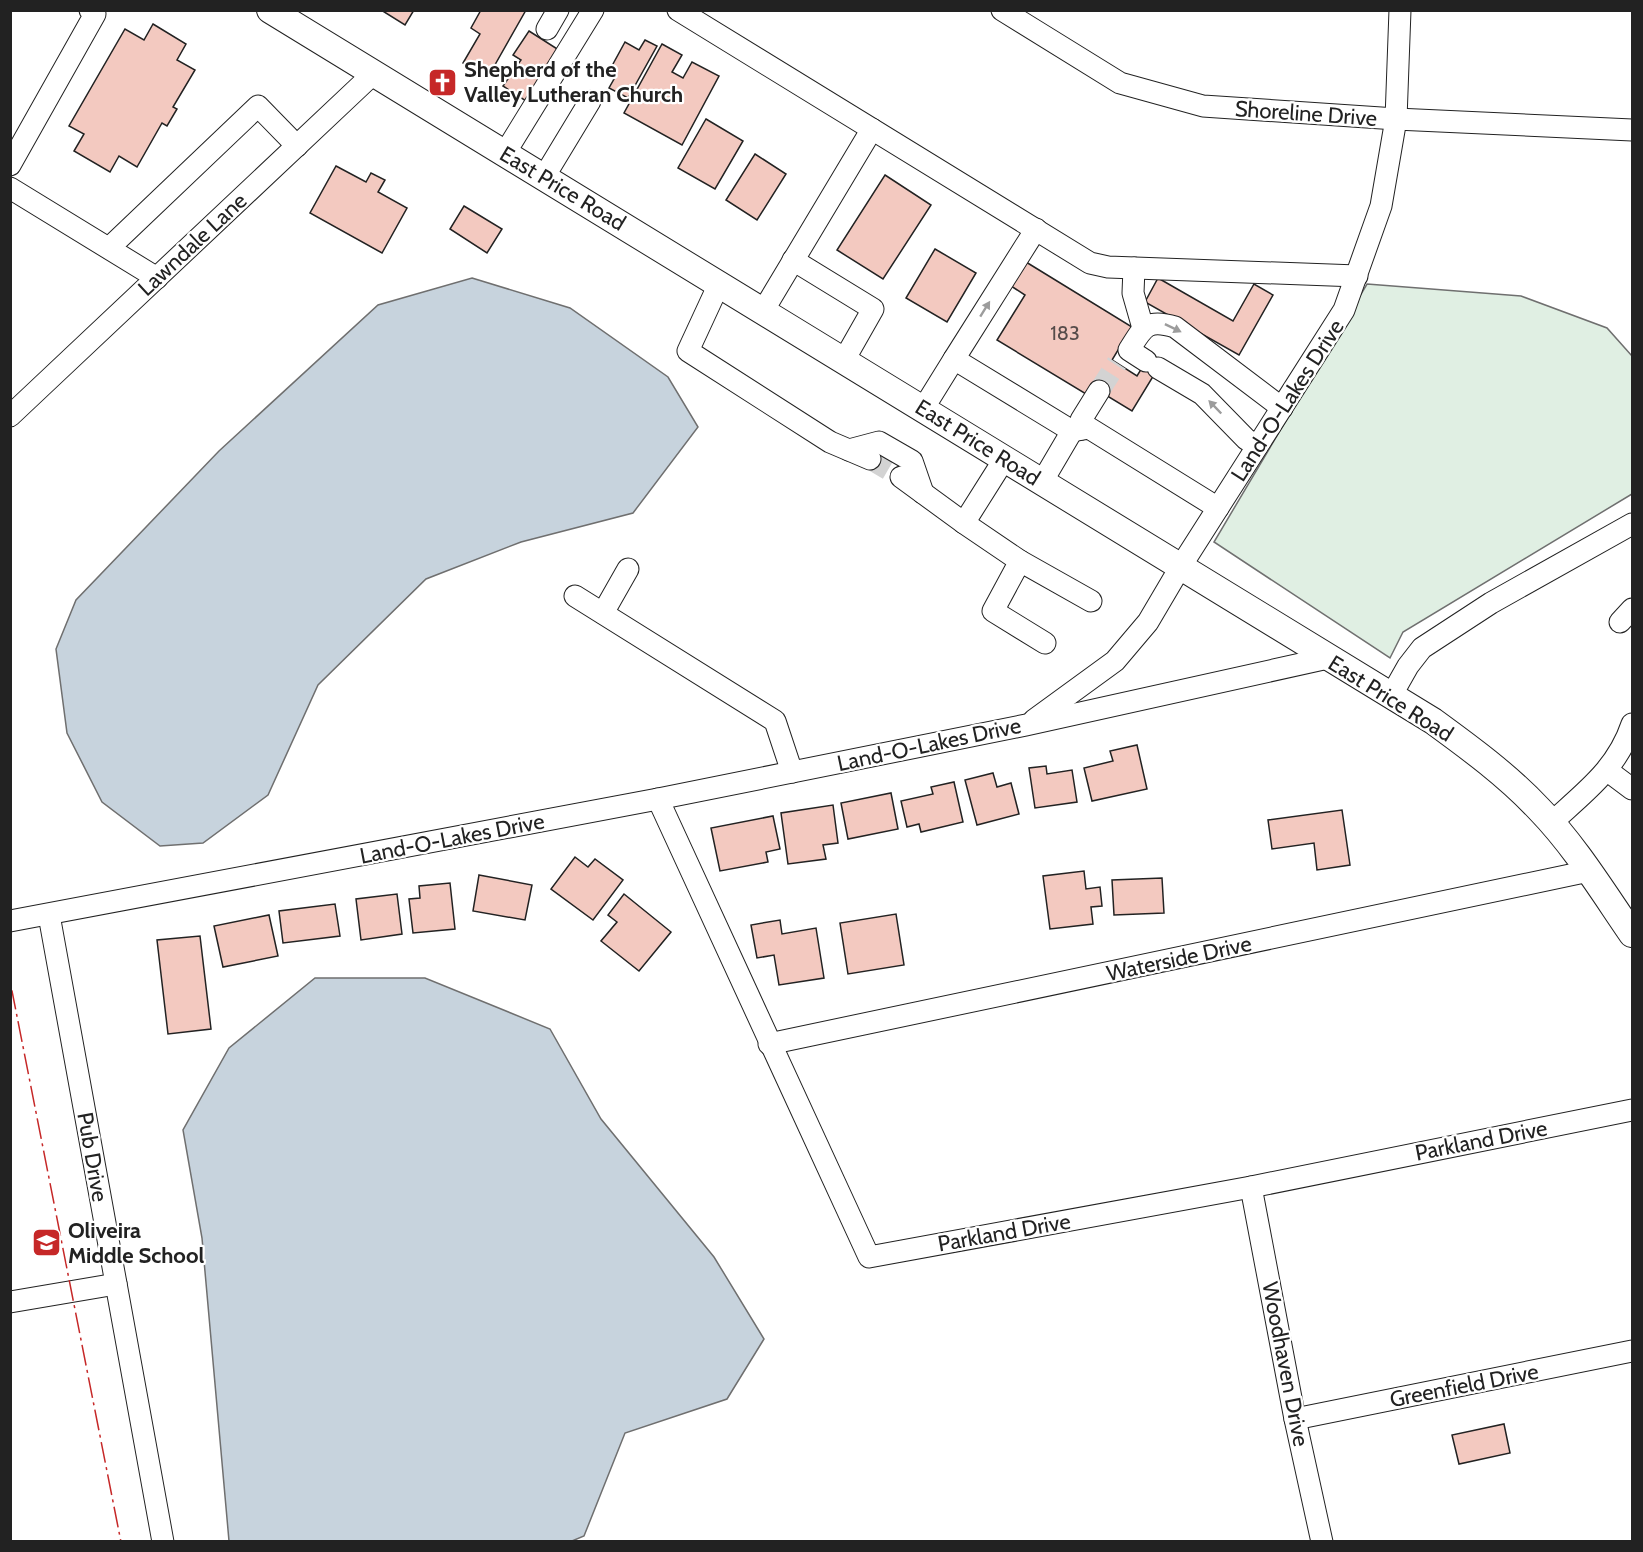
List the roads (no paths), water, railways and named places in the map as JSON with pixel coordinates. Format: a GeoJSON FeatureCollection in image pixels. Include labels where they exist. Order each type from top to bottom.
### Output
{"type":"FeatureCollection","features":[{"type":"Feature","properties":{"kind":"main road","name":"East Price Road"},"geometry":{"type":"LineString","coordinates":[[270,10],[1433,721],[1497,768],[1540,809],[1589,871],[1632,934]]}},
{"type":"Feature","properties":{"kind":"street"},"geometry":{"type":"LineString","coordinates":[[10,165],[95,14],[90,10]]}},
{"type":"Feature","properties":{"kind":"street"},"geometry":{"type":"LineString","coordinates":[[547,29],[558,10]]}},
{"type":"Feature","properties":{"kind":"street"},"geometry":{"type":"LineString","coordinates":[[505,153],[593,10]]}},
{"type":"Feature","properties":{"kind":"street"},"geometry":{"type":"LineString","coordinates":[[678,10],[1090,263],[1108,267],[1357,276]]}},
{"type":"Feature","properties":{"kind":"street","name":"Shoreline Drive"},"geometry":{"type":"LineString","coordinates":[[1002,10],[1120,83],[1203,106],[1396,119],[1632,130]]}},
{"type":"Feature","properties":{"kind":"street","name":"Land-O-Lakes Drive"},"geometry":{"type":"LineString","coordinates":[[10,921],[658,799],[1026,726],[1115,661],[1148,622],[1180,566],[1344,310],[1382,206],[1396,119],[1400,10]]}},
{"type":"Feature","properties":{"kind":"street","name":"Lawndale Lane"},"geometry":{"type":"LineString","coordinates":[[10,416],[374,73]]}},
{"type":"Feature","properties":{"kind":"street"},"geometry":{"type":"LineString","coordinates":[[544,177],[590,101]]}},
{"type":"Feature","properties":{"kind":"street"},"geometry":{"type":"LineString","coordinates":[[110,248],[258,106],[297,146]]}},
{"type":"Feature","properties":{"kind":"street"},"geometry":{"type":"LineString","coordinates":[[763,310],[872,129]]}},
{"type":"Feature","properties":{"kind":"street"},"geometry":{"type":"LineString","coordinates":[[10,188],[157,278]]}},
{"type":"Feature","properties":{"kind":"street"},"geometry":{"type":"LineString","coordinates":[[923,409],[1036,229]]}},
{"type":"Feature","properties":{"kind":"street"},"geometry":{"type":"LineString","coordinates":[[793,260],[873,309],[844,360]]}},
{"type":"Feature","properties":{"kind":"street"},"geometry":{"type":"LineString","coordinates":[[1134,268],[1133,293],[1143,328],[1138,361],[1202,394],[1246,439],[1257,446]]}},
{"type":"Feature","properties":{"kind":"street"},"geometry":{"type":"LineString","coordinates":[[719,284],[688,351],[830,442],[870,459]]}},
{"type":"Feature","properties":{"kind":"street"},"geometry":{"type":"LineString","coordinates":[[1143,328],[1152,323],[1174,327],[1282,408]]}},
{"type":"Feature","properties":{"kind":"street"},"geometry":{"type":"LineString","coordinates":[[954,358],[1077,430],[1089,428],[1218,508]]}},
{"type":"Feature","properties":{"kind":"street"},"geometry":{"type":"LineString","coordinates":[[1042,482],[1077,430],[1099,391]]}},
{"type":"Feature","properties":{"kind":"street"},"geometry":{"type":"LineString","coordinates":[[849,450],[879,442],[912,461],[923,493]]}},
{"type":"Feature","properties":{"kind":"street"},"geometry":{"type":"LineString","coordinates":[[964,523],[1005,458]]}},
{"type":"Feature","properties":{"kind":"street"},"geometry":{"type":"LineString","coordinates":[[901,477],[1020,561],[1091,602]]}},
{"type":"Feature","properties":{"kind":"street"},"geometry":{"type":"LineString","coordinates":[[1391,696],[1408,666],[1422,648],[1491,603],[1632,524]]}},
{"type":"Feature","properties":{"kind":"street"},"geometry":{"type":"LineString","coordinates":[[1020,561],[993,611],[1045,643]]}},
{"type":"Feature","properties":{"kind":"street"},"geometry":{"type":"LineString","coordinates":[[603,613],[628,569]]}},
{"type":"Feature","properties":{"kind":"street"},"geometry":{"type":"LineString","coordinates":[[575,596],[775,721],[792,772]]}},
{"type":"Feature","properties":{"kind":"street"},"geometry":{"type":"LineString","coordinates":[[1026,726],[1328,658]]}},
{"type":"Feature","properties":{"kind":"street"},"geometry":{"type":"LineString","coordinates":[[1551,823],[1608,771],[1632,728]]}},
{"type":"Feature","properties":{"kind":"street"},"geometry":{"type":"LineString","coordinates":[[1608,771],[1632,789]]}},
{"type":"Feature","properties":{"kind":"street","name":"Parkland Drive"},"geometry":{"type":"LineString","coordinates":[[658,799],[869,1257],[1251,1187],[1632,1110]]}},
{"type":"Feature","properties":{"kind":"street","name":"Waterside Drive"},"geometry":{"type":"LineString","coordinates":[[769,1044],[1589,871]]}},
{"type":"Feature","properties":{"kind":"street","name":"Pub Drive"},"geometry":{"type":"LineString","coordinates":[[49,915],[163,1542]]}},
{"type":"Feature","properties":{"kind":"street","name":"Woodhaven Drive"},"geometry":{"type":"LineString","coordinates":[[1251,1187],[1295,1419],[1322,1542]]}},
{"type":"Feature","properties":{"kind":"street"},"geometry":{"type":"LineString","coordinates":[[10,1302],[116,1284]]}},
{"type":"Feature","properties":{"kind":"street","name":"Greenfield Drive"},"geometry":{"type":"LineString","coordinates":[[1295,1419],[1632,1351]]}},
{"type":"Feature","properties":{"kind":"tunnel"},"geometry":{"type":"LineString","coordinates":[[1099,391],[1117,363]]}},
{"type":"Feature","properties":{"kind":"tunnel"},"geometry":{"type":"LineString","coordinates":[[870,459],[901,477]]}},
{"type":"Feature","properties":{"kind":"place","name":"Shepherd of the Valley Lutheran Church"},"geometry":{"type":"Point","coordinates":[443,82]}},
{"type":"Feature","properties":{"kind":"place","name":"Oliveira Middle School"},"geometry":{"type":"Point","coordinates":[47,1243]}}]}
